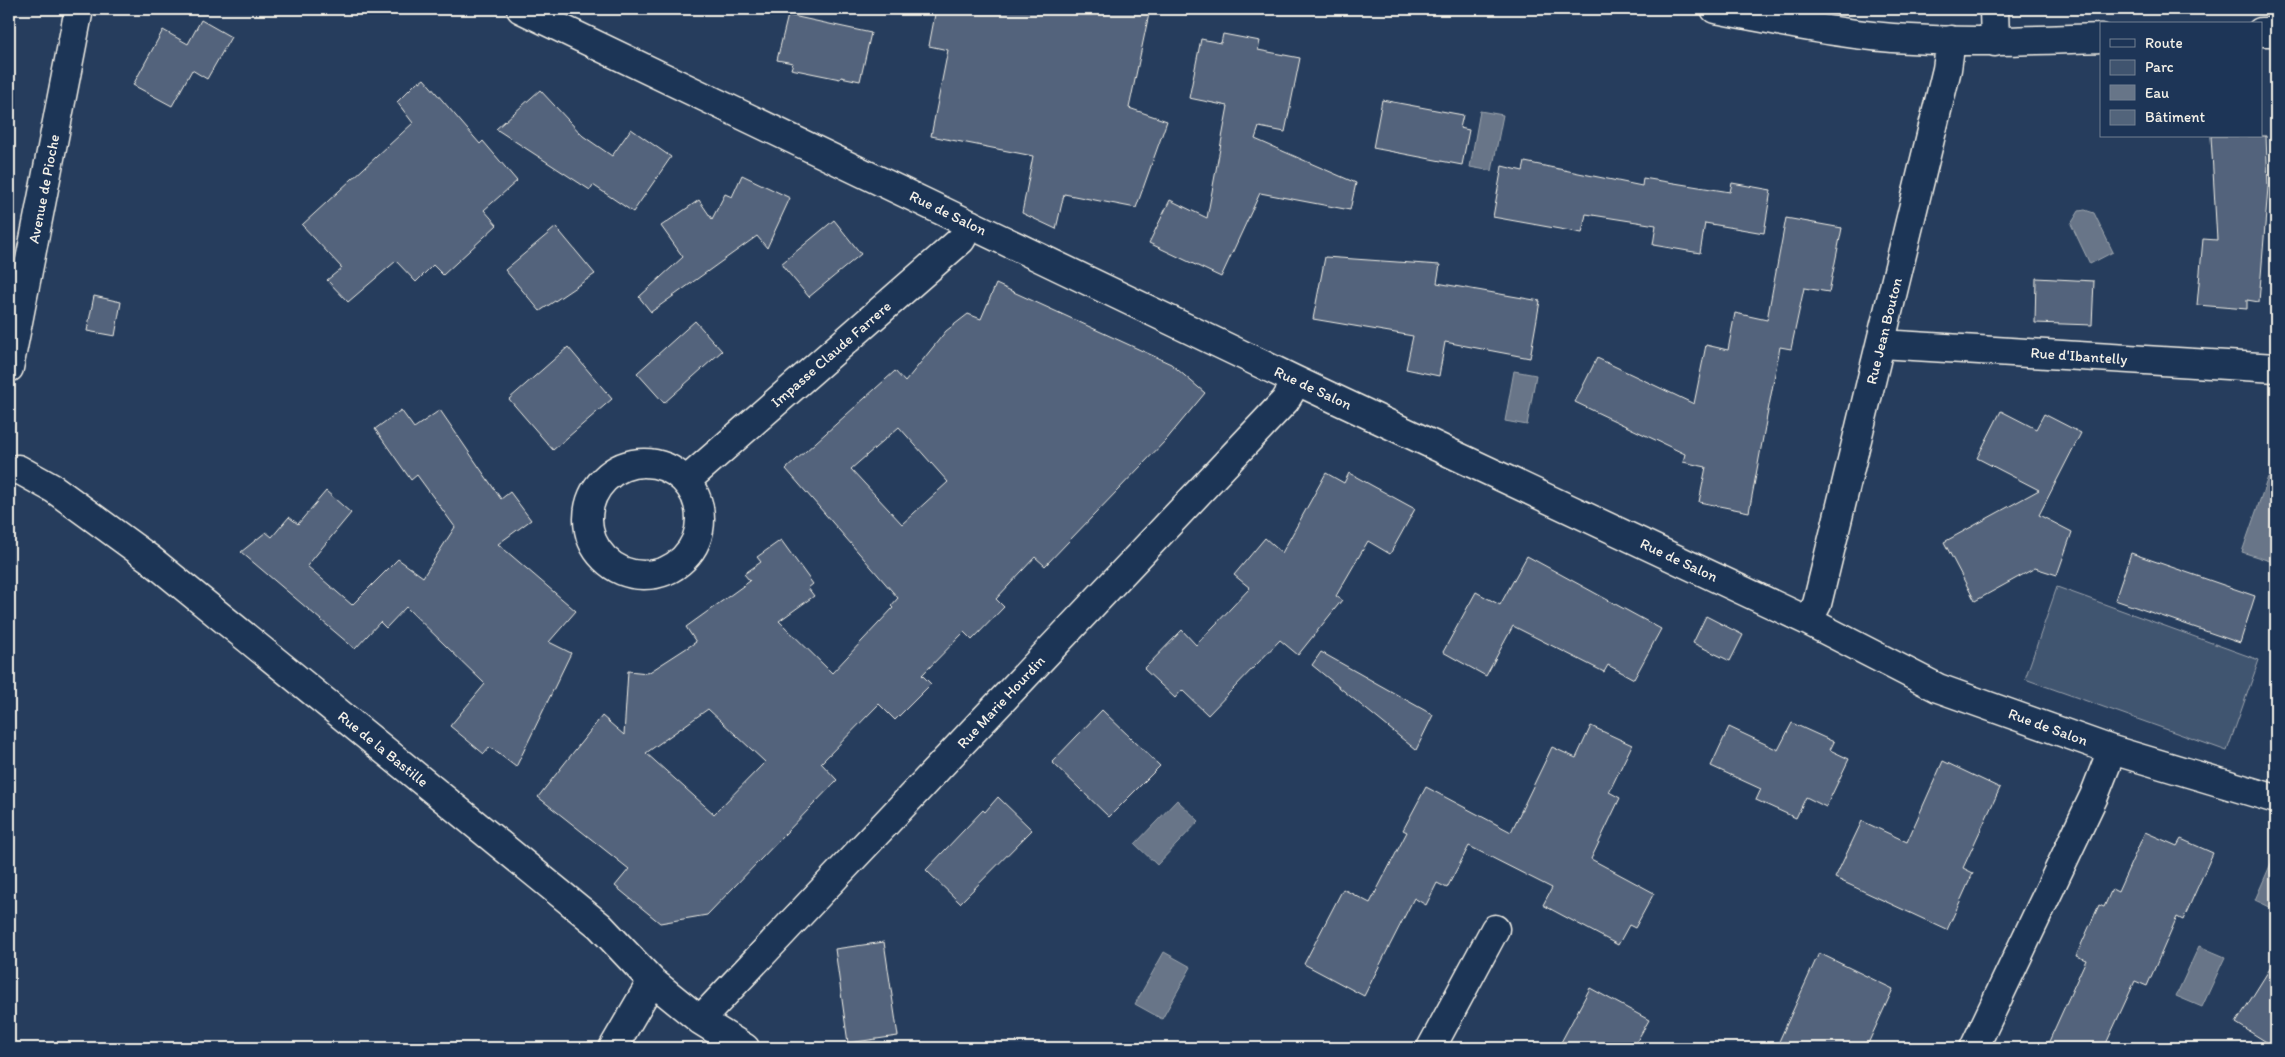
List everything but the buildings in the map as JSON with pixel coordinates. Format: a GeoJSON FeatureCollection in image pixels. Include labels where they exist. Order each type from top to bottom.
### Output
{"type":"FeatureCollection","features":[{"type":"Feature","properties":{"kind":"street","name":"Avenue de Pioche"},"geometry":{"type":"LineString","coordinates":[[9,368],[78,9]]}},
{"type":"Feature","properties":{"kind":"street","name":"Rue de Salon"},"geometry":{"type":"LineString","coordinates":[[521,9],[1297,381],[1808,621],[1938,688],[2112,750],[2276,799]]}},
{"type":"Feature","properties":{"kind":"street"},"geometry":{"type":"LineString","coordinates":[[1715,9],[1812,27],[1910,39],[1995,42],[2100,38]]}},
{"type":"Feature","properties":{"kind":"street"},"geometry":{"type":"LineString","coordinates":[[1994,9],[1995,42]]}},
{"type":"Feature","properties":{"kind":"street"},"geometry":{"type":"LineString","coordinates":[[2262,32],[2276,32]]}},
{"type":"Feature","properties":{"kind":"street","name":"Rue Jean Bouton"},"geometry":{"type":"LineString","coordinates":[[1808,621],[1817,604],[1881,344],[1946,69],[1951,40]]}},
{"type":"Feature","properties":{"kind":"street","name":"Impasse Claude Farrere"},"geometry":{"type":"LineString","coordinates":[[686,481],[961,240],[970,224]]}},
{"type":"Feature","properties":{"kind":"street","name":"Rue d'Ibantelly"},"geometry":{"type":"LineString","coordinates":[[1881,344],[2276,368]]}},
{"type":"Feature","properties":{"kind":"street","name":"Rue Marie Hourdin"},"geometry":{"type":"LineString","coordinates":[[700,1020],[1285,401],[1297,381]]}},
{"type":"Feature","properties":{"kind":"street"},"geometry":{"type":"LineString","coordinates":[[637,462],[655,463],[672,469],[686,481],[697,497],[700,516],[698,535],[690,552],[676,566],[659,574],[640,576],[621,571],[606,561],[594,545],[588,528],[588,510],[594,493],[605,478],[619,467],[637,462]]}},
{"type":"Feature","properties":{"kind":"street","name":"Rue de la Bastille"},"geometry":{"type":"LineString","coordinates":[[9,470],[18,469],[54,490],[150,559],[600,926],[652,981],[700,1020],[745,1048]]}},
{"type":"Feature","properties":{"kind":"street"},"geometry":{"type":"LineString","coordinates":[[1974,1048],[2094,796],[2112,750]]}},
{"type":"Feature","properties":{"kind":"street"},"geometry":{"type":"LineString","coordinates":[[1431,1048],[1495,929]]}},
{"type":"Feature","properties":{"kind":"street"},"geometry":{"type":"LineString","coordinates":[[613,1048],[652,981]]}},
{"type":"Feature","properties":{"kind":"green space"},"geometry":{"type":"Polygon","coordinates":[[[2057,587],[2259,660],[2227,751],[2025,679],[2057,587]]]}},
{"type":"Feature","properties":{"kind":"water"},"geometry":{"type":"Polygon","coordinates":[[[1480,111],[1503,115],[1492,171],[1470,167],[1480,111]]]}},
{"type":"Feature","properties":{"kind":"water"},"geometry":{"type":"Polygon","coordinates":[[[2085,210],[2094,213],[2113,252],[2090,264],[2071,224],[2079,211],[2085,210]]]}},
{"type":"Feature","properties":{"kind":"water"},"geometry":{"type":"Polygon","coordinates":[[[1514,371],[1536,375],[1527,425],[1505,421],[1514,371]]]}},
{"type":"Feature","properties":{"kind":"water"},"geometry":{"type":"Polygon","coordinates":[[[2268,477],[2276,480],[2276,553],[2273,562],[2242,552],[2268,477]]]}},
{"type":"Feature","properties":{"kind":"water"},"geometry":{"type":"Polygon","coordinates":[[[1177,800],[1199,821],[1157,865],[1135,844],[1177,800]]]}},
{"type":"Feature","properties":{"kind":"water"},"geometry":{"type":"Polygon","coordinates":[[[2276,852],[2276,910],[2255,900],[2276,852]]]}},
{"type":"Feature","properties":{"kind":"water"},"geometry":{"type":"Polygon","coordinates":[[[2199,946],[2225,957],[2202,1007],[2176,996],[2199,946]]]}},
{"type":"Feature","properties":{"kind":"water"},"geometry":{"type":"Polygon","coordinates":[[[1164,952],[1191,967],[1162,1019],[1135,1004],[1164,952]]]}}]}
